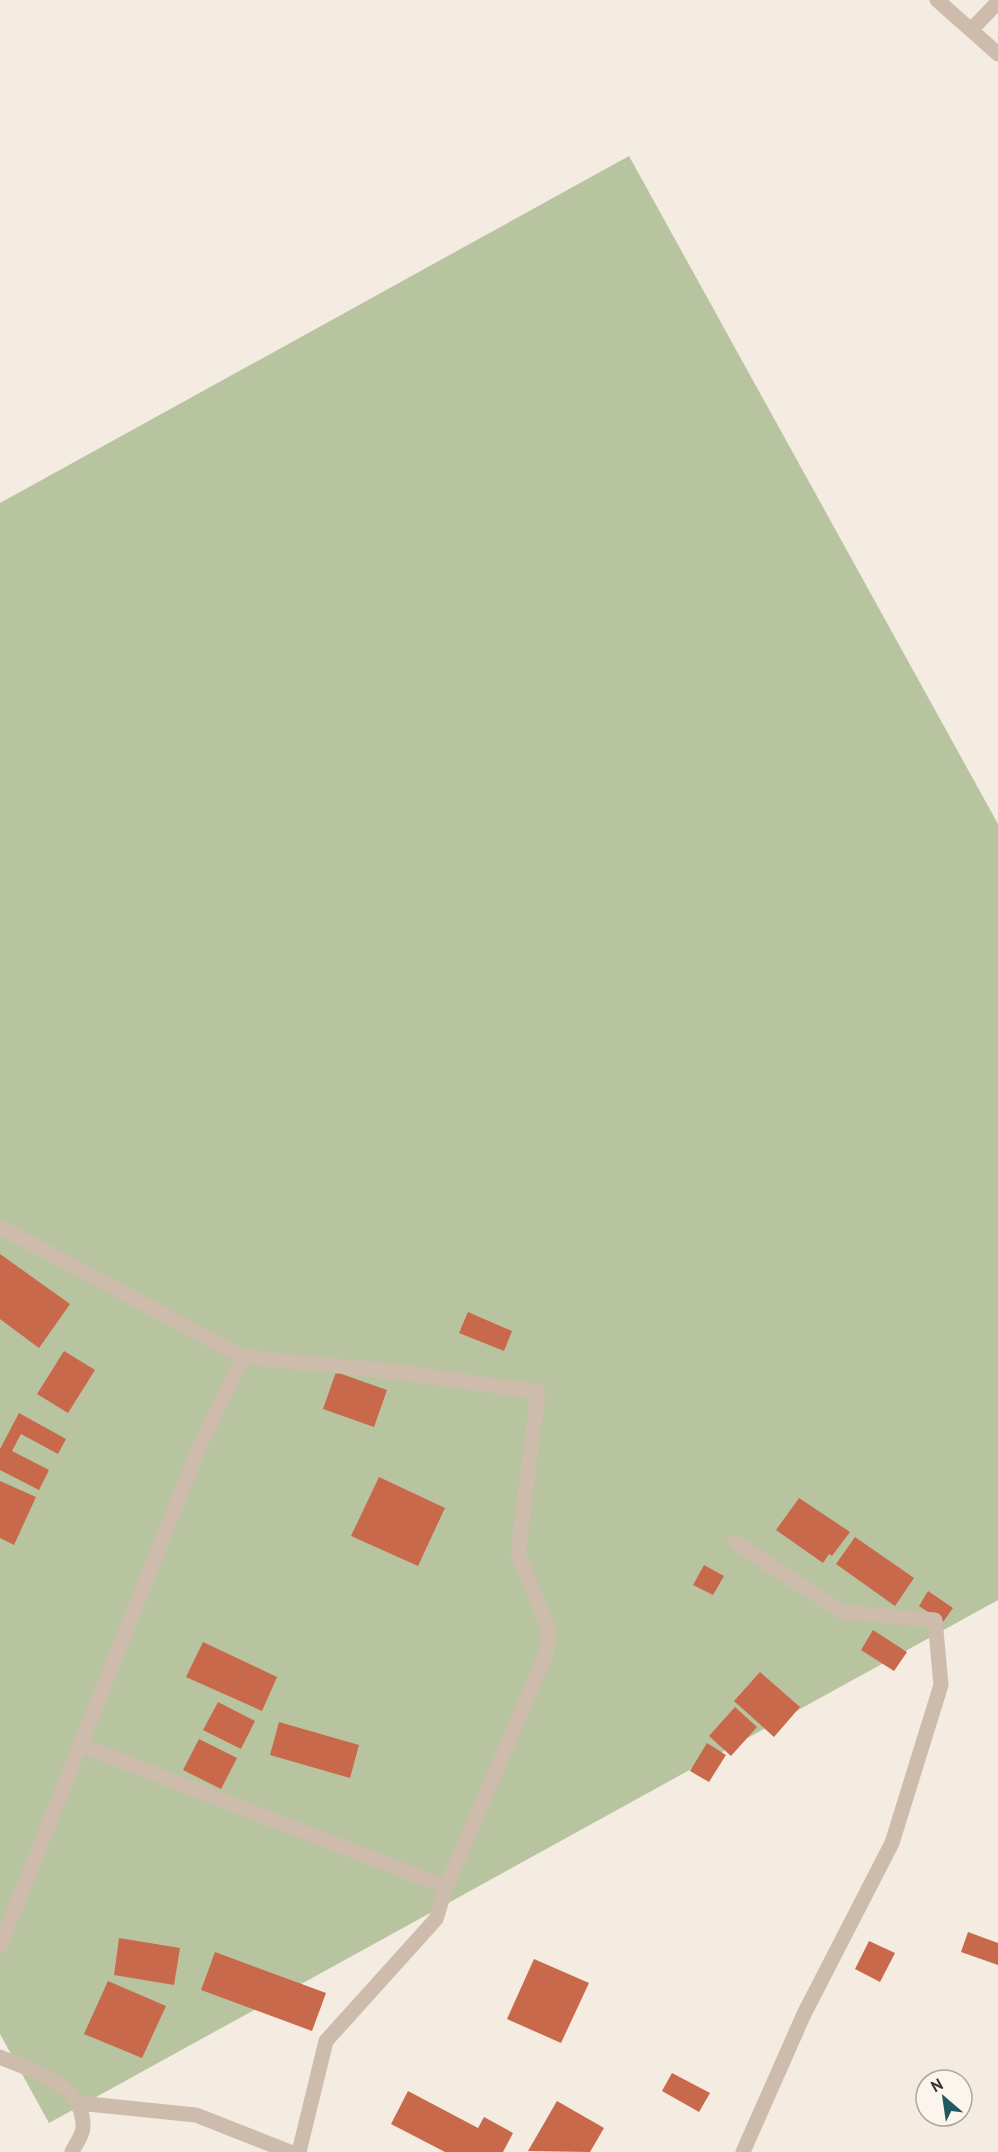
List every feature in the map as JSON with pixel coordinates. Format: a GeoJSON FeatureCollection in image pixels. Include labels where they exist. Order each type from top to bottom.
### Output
{"type":"FeatureCollection","features":[{"type":"Feature","properties":{"kind":"street"},"geometry":{"type":"LineString","coordinates":[[937,0],[998,54]]}},
{"type":"Feature","properties":{"kind":"street"},"geometry":{"type":"LineString","coordinates":[[971,30],[998,2]]}},
{"type":"Feature","properties":{"kind":"street"},"geometry":{"type":"LineString","coordinates":[[0,1227],[243,1357],[391,1371],[538,1392],[518,1554],[549,1630],[546,1654],[446,1887],[436,1919],[326,2041],[299,2152]]}},
{"type":"Feature","properties":{"kind":"street"},"geometry":{"type":"LineString","coordinates":[[0,1946],[201,1443],[243,1357]]}},
{"type":"Feature","properties":{"kind":"street"},"geometry":{"type":"LineString","coordinates":[[735,1542],[842,1611],[934,1620],[941,1685],[892,1843],[804,2014],[742,2152]]}},
{"type":"Feature","properties":{"kind":"street"},"geometry":{"type":"LineString","coordinates":[[80,1745],[446,1887]]}},
{"type":"Feature","properties":{"kind":"street"},"geometry":{"type":"LineString","coordinates":[[0,2057],[59,2084],[78,2103],[84,2129],[72,2152]]}},
{"type":"Feature","properties":{"kind":"street"},"geometry":{"type":"LineString","coordinates":[[78,2103],[196,2115],[290,2152]]}},
{"type":"Feature","properties":{"kind":"green space"},"geometry":{"type":"Polygon","coordinates":[[[629,156],[998,824],[998,1600],[49,2123],[0,2034],[0,503],[629,156]]]}},
{"type":"Feature","properties":{"kind":"building"},"geometry":{"type":"Polygon","coordinates":[[[0,1254],[70,1304],[39,1348],[0,1319],[0,1254]]]}},
{"type":"Feature","properties":{"kind":"building"},"geometry":{"type":"Polygon","coordinates":[[[468,1312],[512,1331],[504,1351],[459,1333],[468,1312]]]}},
{"type":"Feature","properties":{"kind":"building"},"geometry":{"type":"Polygon","coordinates":[[[64,1351],[95,1370],[68,1413],[37,1394],[64,1351]]]}},
{"type":"Feature","properties":{"kind":"building"},"geometry":{"type":"Polygon","coordinates":[[[336,1372],[387,1390],[374,1427],[323,1409],[336,1372]]]}},
{"type":"Feature","properties":{"kind":"building"},"geometry":{"type":"Polygon","coordinates":[[[19,1413],[66,1439],[58,1454],[21,1434],[12,1451],[49,1470],[39,1490],[0,1470],[0,1449],[19,1413]]]}},
{"type":"Feature","properties":{"kind":"building"},"geometry":{"type":"Polygon","coordinates":[[[379,1477],[445,1508],[418,1566],[351,1536],[379,1477]]]}},
{"type":"Feature","properties":{"kind":"building"},"geometry":{"type":"Polygon","coordinates":[[[0,1481],[36,1497],[14,1545],[0,1538],[0,1481]]]}},
{"type":"Feature","properties":{"kind":"building"},"geometry":{"type":"Polygon","coordinates":[[[799,1498],[850,1532],[832,1556],[829,1554],[823,1563],[776,1530],[799,1498]]]}},
{"type":"Feature","properties":{"kind":"building"},"geometry":{"type":"Polygon","coordinates":[[[855,1537],[914,1578],[895,1606],[836,1564],[855,1537]]]}},
{"type":"Feature","properties":{"kind":"building"},"geometry":{"type":"Polygon","coordinates":[[[704,1565],[724,1576],[713,1595],[693,1585],[704,1565]]]}},
{"type":"Feature","properties":{"kind":"building"},"geometry":{"type":"Polygon","coordinates":[[[928,1591],[953,1608],[943,1622],[919,1606],[928,1591]]]}},
{"type":"Feature","properties":{"kind":"building"},"geometry":{"type":"Polygon","coordinates":[[[873,1630],[907,1652],[894,1671],[861,1650],[873,1630]]]}},
{"type":"Feature","properties":{"kind":"building"},"geometry":{"type":"Polygon","coordinates":[[[203,1642],[277,1677],[262,1711],[186,1677],[203,1642]]]}},
{"type":"Feature","properties":{"kind":"building"},"geometry":{"type":"Polygon","coordinates":[[[760,1672],[800,1707],[774,1737],[734,1701],[760,1672]]]}},
{"type":"Feature","properties":{"kind":"building"},"geometry":{"type":"Polygon","coordinates":[[[218,1702],[255,1721],[241,1749],[203,1730],[218,1702]]]}},
{"type":"Feature","properties":{"kind":"building"},"geometry":{"type":"Polygon","coordinates":[[[735,1707],[757,1727],[731,1756],[709,1736],[735,1707]]]}},
{"type":"Feature","properties":{"kind":"building"},"geometry":{"type":"Polygon","coordinates":[[[279,1722],[359,1745],[350,1778],[270,1755],[279,1722]]]}},
{"type":"Feature","properties":{"kind":"building"},"geometry":{"type":"Polygon","coordinates":[[[199,1739],[237,1758],[221,1789],[183,1770],[199,1739]]]}},
{"type":"Feature","properties":{"kind":"building"},"geometry":{"type":"Polygon","coordinates":[[[707,1743],[726,1755],[709,1782],[690,1771],[707,1743]]]}},
{"type":"Feature","properties":{"kind":"building"},"geometry":{"type":"Polygon","coordinates":[[[968,1932],[998,1943],[998,1965],[961,1952],[968,1932]]]}},
{"type":"Feature","properties":{"kind":"building"},"geometry":{"type":"Polygon","coordinates":[[[119,1938],[180,1948],[174,1985],[114,1975],[119,1938]]]}},
{"type":"Feature","properties":{"kind":"building"},"geometry":{"type":"Polygon","coordinates":[[[869,1941],[895,1953],[880,1982],[855,1969],[869,1941]]]}},
{"type":"Feature","properties":{"kind":"building"},"geometry":{"type":"Polygon","coordinates":[[[215,1952],[326,1993],[312,2031],[201,1990],[215,1952]]]}},
{"type":"Feature","properties":{"kind":"building"},"geometry":{"type":"Polygon","coordinates":[[[534,1959],[589,1983],[561,2043],[507,2019],[534,1959]]]}},
{"type":"Feature","properties":{"kind":"building"},"geometry":{"type":"Polygon","coordinates":[[[108,1981],[166,2006],[142,2058],[84,2034],[108,1981]]]}},
{"type":"Feature","properties":{"kind":"building"},"geometry":{"type":"Polygon","coordinates":[[[672,2073],[710,2093],[699,2112],[662,2091],[672,2073]]]}},
{"type":"Feature","properties":{"kind":"building"},"geometry":{"type":"Polygon","coordinates":[[[408,2091],[478,2128],[484,2117],[513,2133],[503,2152],[445,2152],[391,2124],[408,2091]]]}},
{"type":"Feature","properties":{"kind":"building"},"geometry":{"type":"Polygon","coordinates":[[[557,2101],[604,2128],[590,2152],[528,2151],[557,2101]]]}}]}
